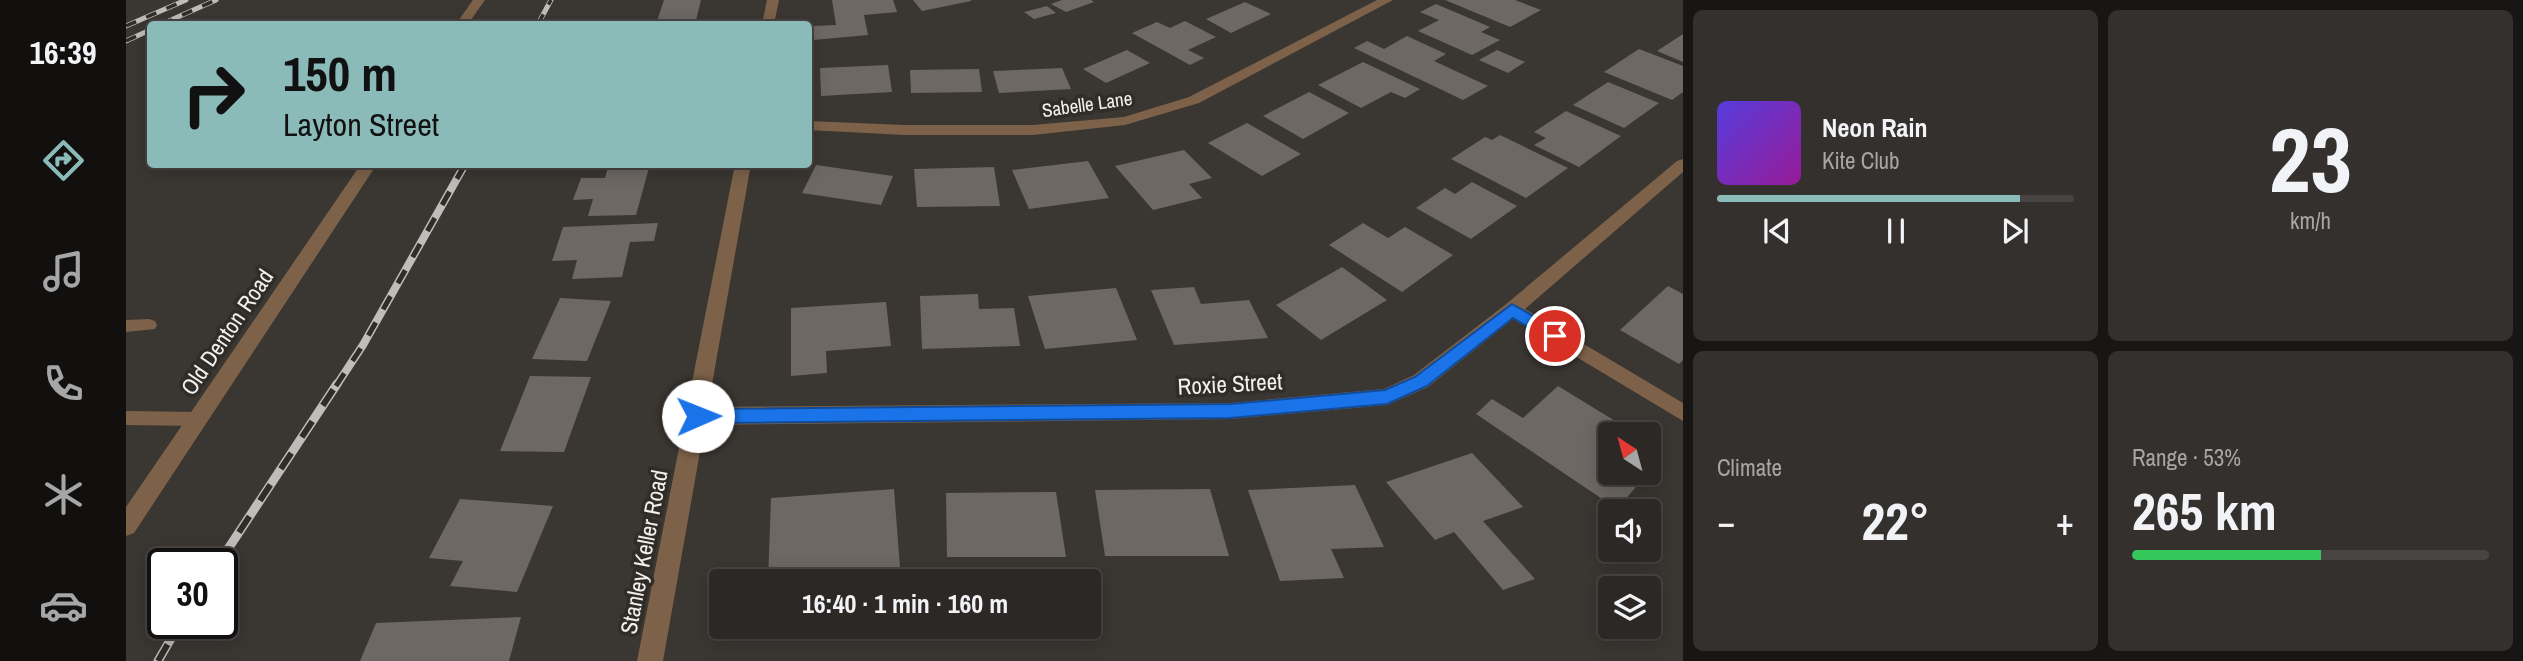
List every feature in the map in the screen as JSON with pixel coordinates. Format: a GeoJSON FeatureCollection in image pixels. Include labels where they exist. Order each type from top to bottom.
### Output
{"type":"FeatureCollection","features":[{"type":"Feature","properties":{"kind":"street"},"geometry":{"type":"LineString","coordinates":[[464,21],[479,0]]}},
{"type":"Feature","properties":{"kind":"street"},"geometry":{"type":"LineString","coordinates":[[769,21],[773,0]]}},
{"type":"Feature","properties":{"kind":"street","name":"Sabelle Lane"},"geometry":{"type":"LineString","coordinates":[[812,125],[905,130],[1033,130],[1125,121],[1194,100],[1387,0]]}},
{"type":"Feature","properties":{"kind":"street","name":"Roxie Street"},"geometry":{"type":"LineString","coordinates":[[698,416],[1230,411],[1387,397],[1421,381],[1512,310],[1683,164]]}},
{"type":"Feature","properties":{"kind":"street","name":"Old Denton Road"},"geometry":{"type":"LineString","coordinates":[[126,526],[366,168]]}},
{"type":"Feature","properties":{"kind":"street","name":"Stanley Keller Road"},"geometry":{"type":"LineString","coordinates":[[650,661],[698,416],[742,168]]}},
{"type":"Feature","properties":{"kind":"street"},"geometry":{"type":"LineString","coordinates":[[1512,310],[1683,414]]}},
{"type":"Feature","properties":{"kind":"lane"},"geometry":{"type":"LineString","coordinates":[[126,326],[149,326]]}},
{"type":"Feature","properties":{"kind":"lane"},"geometry":{"type":"LineString","coordinates":[[126,418],[198,419]]}},
{"type":"Feature","properties":{"kind":"building"},"geometry":{"type":"Polygon","coordinates":[[[664,0],[701,0],[696,21],[657,21],[664,0]]]}},
{"type":"Feature","properties":{"kind":"building"},"geometry":{"type":"Polygon","coordinates":[[[832,0],[893,0],[897,12],[864,15],[868,35],[813,40],[812,26],[836,25],[832,0]]]}},
{"type":"Feature","properties":{"kind":"building"},"geometry":{"type":"Polygon","coordinates":[[[913,0],[971,0],[971,1],[922,11],[913,0]]]}},
{"type":"Feature","properties":{"kind":"building"},"geometry":{"type":"Polygon","coordinates":[[[1062,0],[1094,2],[1066,12],[1051,4],[1062,0]]]}},
{"type":"Feature","properties":{"kind":"building"},"geometry":{"type":"Polygon","coordinates":[[[1445,0],[1515,0],[1541,10],[1510,27],[1445,0]]]}},
{"type":"Feature","properties":{"kind":"building"},"geometry":{"type":"Polygon","coordinates":[[[1245,2],[1271,14],[1231,33],[1206,19],[1245,2]]]}},
{"type":"Feature","properties":{"kind":"building"},"geometry":{"type":"Polygon","coordinates":[[[1436,4],[1490,27],[1481,32],[1500,40],[1472,55],[1418,31],[1439,20],[1420,12],[1436,4]]]}},
{"type":"Feature","properties":{"kind":"building"},"geometry":{"type":"Polygon","coordinates":[[[1047,6],[1056,13],[1034,19],[1024,12],[1047,6]]]}},
{"type":"Feature","properties":{"kind":"building"},"geometry":{"type":"Polygon","coordinates":[[[1185,21],[1216,37],[1188,50],[1204,58],[1190,65],[1132,33],[1157,22],[1170,28],[1185,21]]]}},
{"type":"Feature","properties":{"kind":"building"},"geometry":{"type":"Polygon","coordinates":[[[1683,34],[1683,62],[1657,51],[1683,34]]]}},
{"type":"Feature","properties":{"kind":"building"},"geometry":{"type":"Polygon","coordinates":[[[1407,36],[1446,54],[1434,61],[1488,86],[1463,100],[1354,48],[1367,41],[1384,49],[1407,36]]]}},
{"type":"Feature","properties":{"kind":"building"},"geometry":{"type":"Polygon","coordinates":[[[1639,49],[1683,66],[1683,92],[1672,100],[1604,72],[1639,49]]]}},
{"type":"Feature","properties":{"kind":"building"},"geometry":{"type":"Polygon","coordinates":[[[1127,50],[1150,63],[1106,83],[1083,69],[1127,50]]]}},
{"type":"Feature","properties":{"kind":"building"},"geometry":{"type":"Polygon","coordinates":[[[1497,50],[1525,62],[1508,73],[1479,60],[1497,50]]]}},
{"type":"Feature","properties":{"kind":"building"},"geometry":{"type":"Polygon","coordinates":[[[1363,62],[1420,89],[1405,98],[1391,92],[1361,108],[1318,85],[1363,62]]]}},
{"type":"Feature","properties":{"kind":"building"},"geometry":{"type":"Polygon","coordinates":[[[888,65],[892,92],[821,96],[820,68],[888,65]]]}},
{"type":"Feature","properties":{"kind":"building"},"geometry":{"type":"Polygon","coordinates":[[[1062,68],[1071,89],[999,93],[993,71],[1062,68]]]}},
{"type":"Feature","properties":{"kind":"building"},"geometry":{"type":"Polygon","coordinates":[[[979,69],[982,92],[911,93],[910,70],[979,69]]]}},
{"type":"Feature","properties":{"kind":"building"},"geometry":{"type":"Polygon","coordinates":[[[1608,82],[1659,103],[1624,128],[1573,105],[1608,82]]]}},
{"type":"Feature","properties":{"kind":"building"},"geometry":{"type":"Polygon","coordinates":[[[1309,92],[1349,113],[1303,139],[1263,116],[1309,92]]]}},
{"type":"Feature","properties":{"kind":"building"},"geometry":{"type":"Polygon","coordinates":[[[1566,111],[1621,136],[1579,167],[1534,145],[1546,138],[1534,132],[1566,111]]]}},
{"type":"Feature","properties":{"kind":"building"},"geometry":{"type":"Polygon","coordinates":[[[1247,123],[1301,154],[1262,176],[1208,143],[1247,123]]]}},
{"type":"Feature","properties":{"kind":"building"},"geometry":{"type":"Polygon","coordinates":[[[1500,135],[1568,168],[1526,198],[1451,159],[1485,137],[1492,140],[1500,135]]]}},
{"type":"Feature","properties":{"kind":"building"},"geometry":{"type":"Polygon","coordinates":[[[1184,150],[1212,178],[1189,184],[1202,198],[1153,210],[1115,166],[1184,150]]]}},
{"type":"Feature","properties":{"kind":"building"},"geometry":{"type":"Polygon","coordinates":[[[1088,161],[1109,198],[1029,209],[1012,170],[1088,161]]]}},
{"type":"Feature","properties":{"kind":"building"},"geometry":{"type":"Polygon","coordinates":[[[816,165],[893,176],[881,205],[802,193],[816,165]]]}},
{"type":"Feature","properties":{"kind":"building"},"geometry":{"type":"Polygon","coordinates":[[[994,167],[1000,206],[917,207],[914,169],[994,167]]]}},
{"type":"Feature","properties":{"kind":"building"},"geometry":{"type":"Polygon","coordinates":[[[608,168],[649,168],[636,215],[588,216],[593,199],[573,200],[581,178],[605,178],[608,168]]]}},
{"type":"Feature","properties":{"kind":"building"},"geometry":{"type":"Polygon","coordinates":[[[1472,182],[1517,206],[1471,239],[1416,208],[1445,188],[1455,194],[1472,182]]]}},
{"type":"Feature","properties":{"kind":"building"},"geometry":{"type":"Polygon","coordinates":[[[658,223],[654,241],[630,242],[622,277],[572,279],[577,260],[552,261],[563,227],[658,223]]]}},
{"type":"Feature","properties":{"kind":"building"},"geometry":{"type":"Polygon","coordinates":[[[1363,223],[1388,238],[1405,227],[1453,255],[1402,292],[1329,245],[1363,223]]]}},
{"type":"Feature","properties":{"kind":"building"},"geometry":{"type":"Polygon","coordinates":[[[1342,267],[1387,300],[1321,340],[1276,305],[1342,267]]]}},
{"type":"Feature","properties":{"kind":"building"},"geometry":{"type":"Polygon","coordinates":[[[1668,286],[1683,294],[1683,360],[1679,364],[1620,330],[1668,286]]]}},
{"type":"Feature","properties":{"kind":"building"},"geometry":{"type":"Polygon","coordinates":[[[1194,287],[1201,304],[1249,300],[1268,338],[1174,345],[1151,290],[1194,287]]]}},
{"type":"Feature","properties":{"kind":"building"},"geometry":{"type":"Polygon","coordinates":[[[1116,288],[1137,340],[1045,349],[1028,296],[1116,288]]]}},
{"type":"Feature","properties":{"kind":"building"},"geometry":{"type":"Polygon","coordinates":[[[978,294],[979,309],[1014,308],[1020,346],[922,349],[920,296],[978,294]]]}},
{"type":"Feature","properties":{"kind":"building"},"geometry":{"type":"Polygon","coordinates":[[[560,298],[611,301],[587,361],[532,359],[560,298]]]}},
{"type":"Feature","properties":{"kind":"building"},"geometry":{"type":"Polygon","coordinates":[[[886,302],[891,346],[826,351],[827,373],[791,376],[791,308],[886,302]]]}},
{"type":"Feature","properties":{"kind":"building"},"geometry":{"type":"Polygon","coordinates":[[[530,376],[591,377],[564,452],[500,451],[530,376]]]}},
{"type":"Feature","properties":{"kind":"building"},"geometry":{"type":"Polygon","coordinates":[[[1558,386],[1617,422],[1598,422],[1598,485],[1638,485],[1626,499],[1602,499],[1476,414],[1492,399],[1523,418],[1558,386]]]}},
{"type":"Feature","properties":{"kind":"building"},"geometry":{"type":"Polygon","coordinates":[[[1472,453],[1523,507],[1483,521],[1535,579],[1503,590],[1454,532],[1435,540],[1386,482],[1472,453]]]}},
{"type":"Feature","properties":{"kind":"building"},"geometry":{"type":"Polygon","coordinates":[[[1355,485],[1384,547],[1331,549],[1344,578],[1280,581],[1248,490],[1355,485]]]}},
{"type":"Feature","properties":{"kind":"building"},"geometry":{"type":"Polygon","coordinates":[[[894,489],[900,569],[768,569],[771,498],[894,489]]]}},
{"type":"Feature","properties":{"kind":"building"},"geometry":{"type":"Polygon","coordinates":[[[1210,489],[1229,556],[1105,556],[1095,490],[1210,489]]]}},
{"type":"Feature","properties":{"kind":"building"},"geometry":{"type":"Polygon","coordinates":[[[1056,492],[1066,557],[947,557],[946,493],[1056,492]]]}},
{"type":"Feature","properties":{"kind":"building"},"geometry":{"type":"Polygon","coordinates":[[[460,499],[553,506],[517,592],[450,586],[463,561],[429,558],[460,499]]]}},
{"type":"Feature","properties":{"kind":"building"},"geometry":{"type":"Polygon","coordinates":[[[521,617],[509,661],[360,661],[376,623],[521,617]]]}},
{"type":"Feature","properties":{"kind":"railway"},"geometry":{"type":"LineString","coordinates":[[126,26],[186,0]]}},
{"type":"Feature","properties":{"kind":"railway"},"geometry":{"type":"LineString","coordinates":[[169,21],[216,0]]}},
{"type":"Feature","properties":{"kind":"railway"},"geometry":{"type":"LineString","coordinates":[[540,21],[551,0]]}},
{"type":"Feature","properties":{"kind":"railway"},"geometry":{"type":"LineString","coordinates":[[126,41],[147,31]]}},
{"type":"Feature","properties":{"kind":"railway"},"geometry":{"type":"LineString","coordinates":[[336,386],[363,345],[463,168]]}},
{"type":"Feature","properties":{"kind":"railway"},"geometry":{"type":"LineString","coordinates":[[229,548],[337,384]]}},
{"type":"Feature","properties":{"kind":"railway"},"geometry":{"type":"LineString","coordinates":[[158,661],[171,639]]}},
{"type":"Feature","properties":{"kind":"route"},"geometry":{"type":"LineString","coordinates":[[698,416],[1230,411],[1387,397],[1421,381],[1512,310],[1555,336]]}}]}
